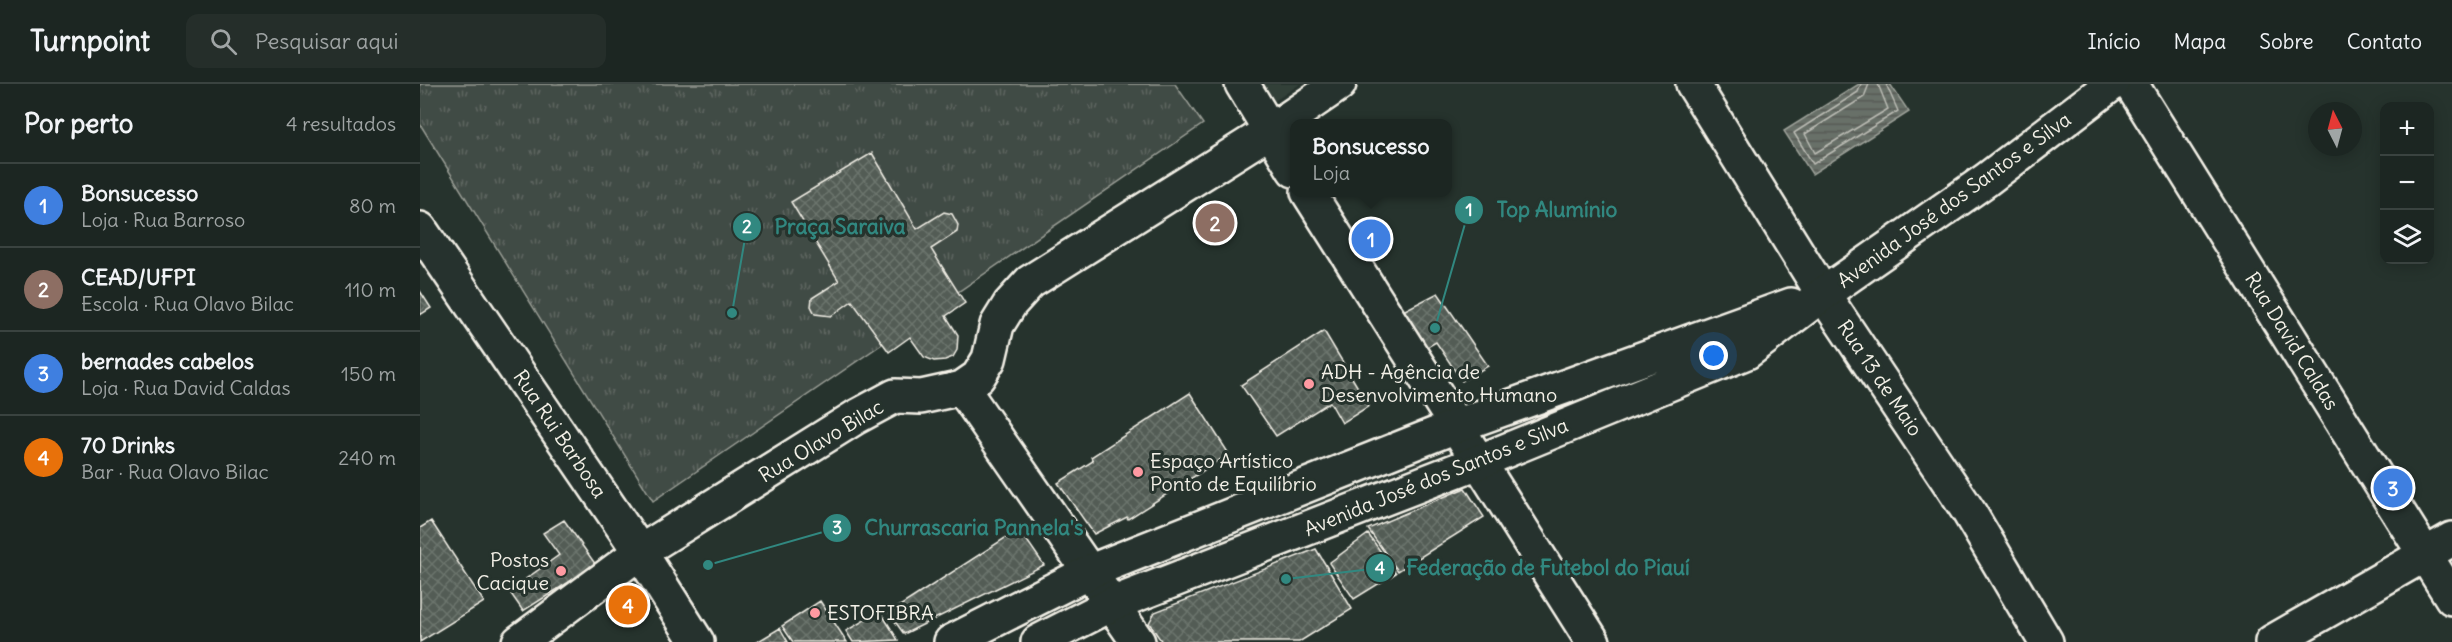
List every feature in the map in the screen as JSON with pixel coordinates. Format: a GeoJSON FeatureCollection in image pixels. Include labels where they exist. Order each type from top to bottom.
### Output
{"type":"FeatureCollection","features":[{"type":"Feature","properties":{"kind":"street"},"geometry":{"type":"LineString","coordinates":[[1242,84],[1290,164]]}},
{"type":"Feature","properties":{"kind":"street"},"geometry":{"type":"LineString","coordinates":[[1138,642],[1091,571],[962,388],[978,377],[989,359],[997,325],[1010,304],[1030,282],[1270,131],[1339,84]]}},
{"type":"Feature","properties":{"kind":"street","name":"Rua 13 de Maio"},"geometry":{"type":"LineString","coordinates":[[1694,84],[1823,294],[1969,512],[2046,642]]}},
{"type":"Feature","properties":{"kind":"street","name":"Avenida José dos Santos e Silva"},"geometry":{"type":"LineString","coordinates":[[1038,642],[1112,604],[1478,462],[1747,352],[1823,294],[1986,180],[2112,84]]}},
{"type":"Feature","properties":{"kind":"street","name":"Rua David Caldas"},"geometry":{"type":"LineString","coordinates":[[2131,84],[2439,546],[2452,598]]}},
{"type":"Feature","properties":{"kind":"street"},"geometry":{"type":"LineString","coordinates":[[1311,197],[1593,642]]}},
{"type":"Feature","properties":{"kind":"street","name":"Rua Rui Barbosa"},"geometry":{"type":"LineString","coordinates":[[420,229],[640,552],[697,642]]}},
{"type":"Feature","properties":{"kind":"street","name":"Avenida José dos Santos e Silva"},"geometry":{"type":"LineString","coordinates":[[951,642],[1091,571],[1456,426],[1823,294]]}},
{"type":"Feature","properties":{"kind":"street","name":"Rua Olavo Bilac"},"geometry":{"type":"LineString","coordinates":[[519,642],[640,552],[856,417],[896,396],[921,397],[962,388]]}},
{"type":"Feature","properties":{"kind":"street"},"geometry":{"type":"LineString","coordinates":[[2272,642],[2439,546]]}},
{"type":"Feature","properties":{"kind":"shaded area"},"geometry":{"type":"Polygon","coordinates":[[[1258,84],[1300,84],[1270,104],[1258,84]]]}},
{"type":"Feature","properties":{"kind":"green space"},"geometry":{"type":"Polygon","coordinates":[[[420,84],[1175,84],[1203,124],[653,501],[420,124],[420,84]]]}},
{"type":"Feature","properties":{"kind":"water"},"geometry":{"type":"Polygon","coordinates":[[[1859,84],[1890,84],[1909,112],[1812,174],[1784,131],[1859,84]]]}},
{"type":"Feature","properties":{"kind":"building"},"geometry":{"type":"Polygon","coordinates":[[[872,153],[917,229],[944,212],[952,214],[958,225],[957,232],[931,249],[965,303],[946,316],[958,335],[957,350],[953,357],[945,360],[934,361],[924,357],[910,337],[889,352],[852,301],[831,316],[815,314],[811,306],[812,298],[839,281],[791,202],[872,153]]]}},
{"type":"Feature","properties":{"kind":"building"},"geometry":{"type":"Polygon","coordinates":[[[420,291],[431,308],[420,315],[420,291]]]}},
{"type":"Feature","properties":{"kind":"building"},"geometry":{"type":"Polygon","coordinates":[[[1438,293],[1488,366],[1462,381],[1436,342],[1422,350],[1399,313],[1438,293]]]}},
{"type":"Feature","properties":{"kind":"building"},"geometry":{"type":"Polygon","coordinates":[[[1324,331],[1369,406],[1342,423],[1330,402],[1276,436],[1241,385],[1324,331]]]}},
{"type":"Feature","properties":{"kind":"building","name":"Espaço Artístico Ponto de Equilíbrio"},"geometry":{"type":"Polygon","coordinates":[[[1190,393],[1229,454],[1128,519],[1127,517],[1094,534],[1058,483],[1093,461],[1091,457],[1190,393]]]}},
{"type":"Feature","properties":{"kind":"building"},"geometry":{"type":"Polygon","coordinates":[[[1465,488],[1484,517],[1398,571],[1368,529],[1465,488]]]}},
{"type":"Feature","properties":{"kind":"building","name":"Postos Cacique"},"geometry":{"type":"Polygon","coordinates":[[[564,520],[596,565],[523,611],[509,591],[559,555],[543,533],[564,520]]]}},
{"type":"Feature","properties":{"kind":"building"},"geometry":{"type":"Polygon","coordinates":[[[431,521],[484,602],[420,642],[420,528],[431,521]]]}},
{"type":"Feature","properties":{"kind":"building"},"geometry":{"type":"Polygon","coordinates":[[[1019,529],[1044,565],[904,634],[889,613],[1019,529]]]}},
{"type":"Feature","properties":{"kind":"building"},"geometry":{"type":"Polygon","coordinates":[[[1368,534],[1396,573],[1354,599],[1329,563],[1368,534]]]}},
{"type":"Feature","properties":{"kind":"building"},"geometry":{"type":"Polygon","coordinates":[[[1316,549],[1352,609],[1299,642],[1162,642],[1149,623],[1155,612],[1316,549]]]}},
{"type":"Feature","properties":{"kind":"building","name":"ESTOFIBRA"},"geometry":{"type":"Polygon","coordinates":[[[820,601],[847,642],[793,642],[782,626],[820,601]]]}},
{"type":"Feature","properties":{"kind":"building"},"geometry":{"type":"Polygon","coordinates":[[[880,611],[898,640],[853,642],[846,631],[880,611]]]}},
{"type":"Feature","properties":{"kind":"building","name":"ESTOFIBRA"},"geometry":{"type":"Polygon","coordinates":[[[780,628],[788,642],[757,642],[780,628]]]}},
{"type":"Feature","properties":{"kind":"place","name":"CEAD/UFPI"},"geometry":{"type":"Point","coordinates":[1215,223]}},
{"type":"Feature","properties":{"kind":"place","name":"Bonsucesso"},"geometry":{"type":"Point","coordinates":[1371,239]}},
{"type":"Feature","properties":{"kind":"place","name":"Praça Saraiva"},"geometry":{"type":"Point","coordinates":[732,313]}},
{"type":"Feature","properties":{"kind":"place","name":"Top Alumínio"},"geometry":{"type":"Point","coordinates":[1435,328]}},
{"type":"Feature","properties":{"kind":"place","name":"ADH - Agência de Desenvolvimento Humano"},"geometry":{"type":"Point","coordinates":[1309,384]}},
{"type":"Feature","properties":{"kind":"place","name":"Espaço Artístico Ponto de Equilíbrio"},"geometry":{"type":"Point","coordinates":[1138,472]}},
{"type":"Feature","properties":{"kind":"place","name":"bernades cabelos"},"geometry":{"type":"Point","coordinates":[2393,488]}},
{"type":"Feature","properties":{"kind":"place","name":"Churrascaria Pannela's"},"geometry":{"type":"Point","coordinates":[708,565]}},
{"type":"Feature","properties":{"kind":"place","name":"Postos Cacique"},"geometry":{"type":"Point","coordinates":[561,571]}},
{"type":"Feature","properties":{"kind":"place","name":"Federação de Futebol do Piauí"},"geometry":{"type":"Point","coordinates":[1286,579]}},
{"type":"Feature","properties":{"kind":"place","name":"70 Drinks"},"geometry":{"type":"Point","coordinates":[628,605]}},
{"type":"Feature","properties":{"kind":"place","name":"ESTOFIBRA"},"geometry":{"type":"Point","coordinates":[815,613]}}]}
